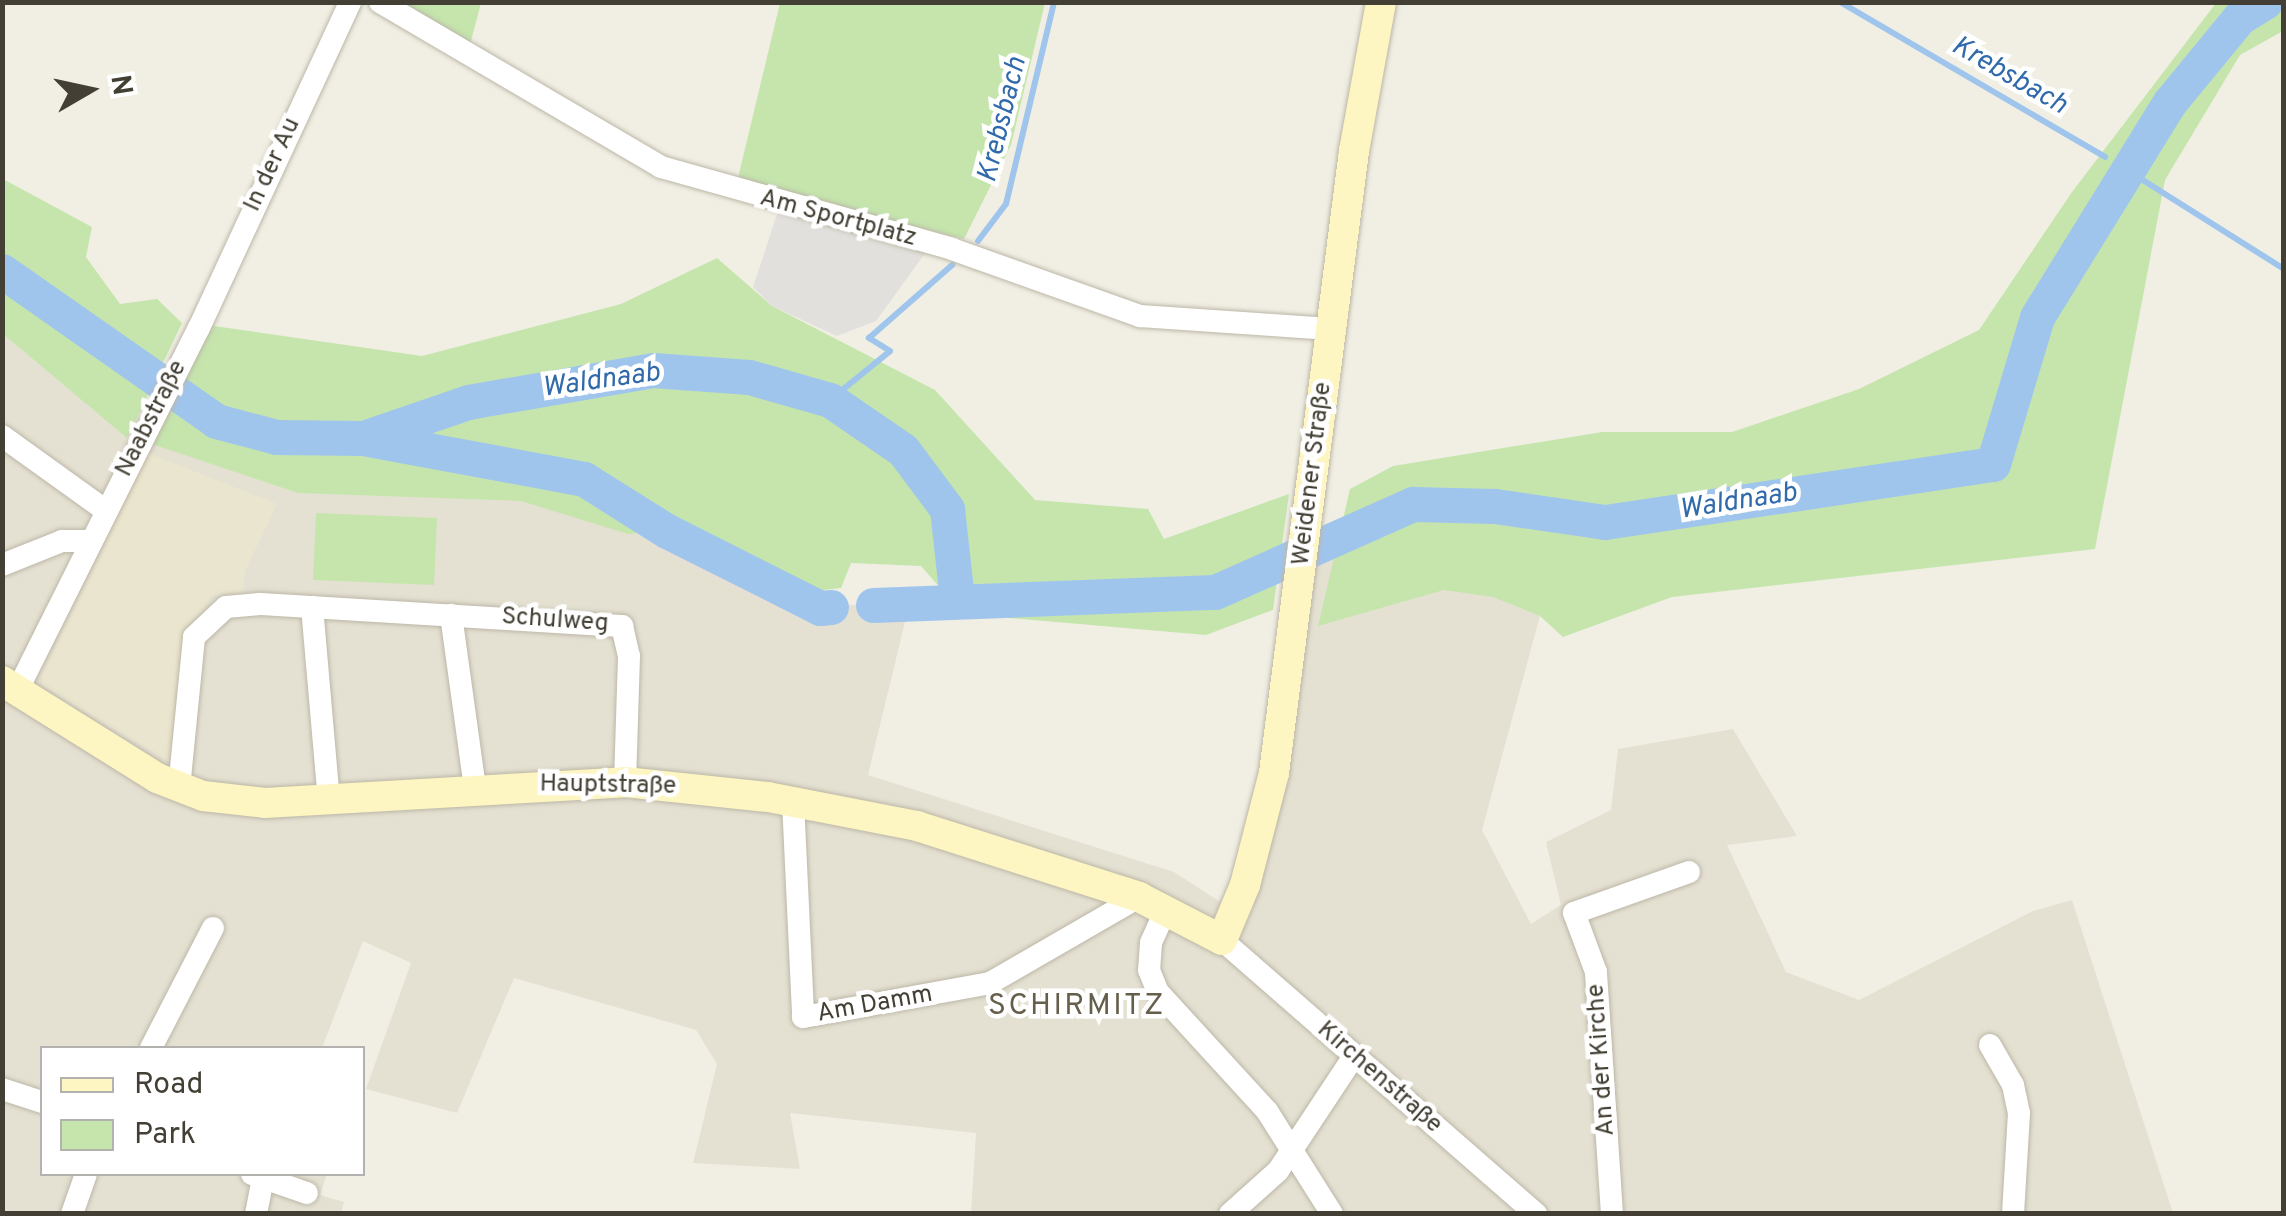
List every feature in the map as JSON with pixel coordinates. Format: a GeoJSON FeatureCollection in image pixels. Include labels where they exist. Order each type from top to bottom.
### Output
{"type":"FeatureCollection","features":[{"type":"Feature","properties":{"kind":"street","name":"In der Au"},"geometry":{"type":"LineString","coordinates":[[198,328],[350,2]]}},
{"type":"Feature","properties":{"kind":"street","name":"Am Sportplatz"},"geometry":{"type":"LineString","coordinates":[[380,2],[661,166],[952,249],[1140,316],[1331,329]]}},
{"type":"Feature","properties":{"kind":"street","name":"Weidener Straße"},"geometry":{"type":"LineString","coordinates":[[1222,940],[1260,834],[1294,633],[1331,329],[1381,2]]}},
{"type":"Feature","properties":{"kind":"street","name":"Naabstraße"},"geometry":{"type":"LineString","coordinates":[[11,684],[89,542],[198,328]]}},
{"type":"Feature","properties":{"kind":"street","name":"Naabstraße"},"geometry":{"type":"LineString","coordinates":[[2,436],[105,510]]}},
{"type":"Feature","properties":{"kind":"street"},"geometry":{"type":"LineString","coordinates":[[2,565],[62,542],[89,542]]}},
{"type":"Feature","properties":{"kind":"street","name":"Schulweg"},"geometry":{"type":"LineString","coordinates":[[179,788],[194,637],[226,607],[312,608],[622,626],[629,656],[625,782]]}},
{"type":"Feature","properties":{"kind":"street"},"geometry":{"type":"LineString","coordinates":[[312,608],[329,800]]}},
{"type":"Feature","properties":{"kind":"street"},"geometry":{"type":"LineString","coordinates":[[452,615],[474,787]]}},
{"type":"Feature","properties":{"kind":"street","name":"Hauptstraße"},"geometry":{"type":"LineString","coordinates":[[11,684],[179,788],[240,803],[329,800],[474,787],[625,782],[793,802],[917,826],[1153,903],[1222,940]]}},
{"type":"Feature","properties":{"kind":"street","name":"Am Damm"},"geometry":{"type":"LineString","coordinates":[[793,802],[803,1017],[990,983],[1153,903]]}},
{"type":"Feature","properties":{"kind":"street","name":"An der Kirche"},"geometry":{"type":"LineString","coordinates":[[1612,1214],[1596,972],[1574,913],[1689,872]]}},
{"type":"Feature","properties":{"kind":"street"},"geometry":{"type":"LineString","coordinates":[[1153,903],[1149,970],[1158,992],[1267,1111],[1332,1214]]}},
{"type":"Feature","properties":{"kind":"street"},"geometry":{"type":"LineString","coordinates":[[152,1046],[213,928]]}},
{"type":"Feature","properties":{"kind":"street","name":"Kirchenstraße"},"geometry":{"type":"LineString","coordinates":[[1222,940],[1352,1059],[1536,1214]]}},
{"type":"Feature","properties":{"kind":"street"},"geometry":{"type":"LineString","coordinates":[[1990,1045],[2013,1085],[2019,1112],[2014,1214]]}},
{"type":"Feature","properties":{"kind":"street"},"geometry":{"type":"LineString","coordinates":[[1230,1214],[1292,1151],[1316,1104],[1352,1059]]}},
{"type":"Feature","properties":{"kind":"street"},"geometry":{"type":"LineString","coordinates":[[2,1089],[40,1101]]}},
{"type":"Feature","properties":{"kind":"street"},"geometry":{"type":"LineString","coordinates":[[72,1214],[85,1176]]}},
{"type":"Feature","properties":{"kind":"street"},"geometry":{"type":"LineString","coordinates":[[256,1214],[257,1176]]}},
{"type":"Feature","properties":{"kind":"street"},"geometry":{"type":"LineString","coordinates":[[260,1176],[307,1193]]}},
{"type":"Feature","properties":{"kind":"shaded area"},"geometry":{"type":"Polygon","coordinates":[[[778,211],[926,252],[876,321],[837,336],[772,306],[753,287],[778,211]]]}},
{"type":"Feature","properties":{"kind":"shaded area"},"geometry":{"type":"Polygon","coordinates":[[[2,295],[164,424],[387,476],[669,524],[824,603],[885,607],[910,601],[868,775],[1174,872],[1231,909],[1264,806],[1293,563],[1413,520],[1540,616],[1482,830],[1531,924],[1561,905],[1546,842],[1611,810],[1618,749],[1733,729],[1797,836],[1727,845],[1786,972],[1859,1000],[2033,911],[2072,900],[2173,1213],[971,1213],[976,1133],[790,1113],[800,1169],[693,1163],[717,1064],[696,1030],[514,978],[457,1113],[366,1089],[411,963],[363,941],[323,1046],[40,1046],[40,1176],[326,1176],[320,1195],[344,1202],[341,1213],[3,1213],[2,295]]]}},
{"type":"Feature","properties":{"kind":"shaded area"},"geometry":{"type":"Polygon","coordinates":[[[148,453],[277,504],[245,571],[243,593],[211,596],[187,636],[173,764],[43,686],[42,674],[148,453]]]}},
{"type":"Feature","properties":{"kind":"green space"},"geometry":{"type":"Polygon","coordinates":[[[401,3],[481,3],[470,45],[401,3]]]}},
{"type":"Feature","properties":{"kind":"green space"},"geometry":{"type":"Polygon","coordinates":[[[780,3],[1045,3],[1011,145],[964,239],[737,182],[780,3]]]}},
{"type":"Feature","properties":{"kind":"green space"},"geometry":{"type":"Polygon","coordinates":[[[2216,3],[2283,3],[2283,31],[2240,55],[2165,180],[2095,549],[1672,597],[1563,637],[1540,616],[1493,597],[1444,590],[1318,626],[1350,489],[1393,466],[1602,432],[1732,432],[1859,389],[1979,330],[2072,192],[2216,3]]]}},
{"type":"Feature","properties":{"kind":"green space"},"geometry":{"type":"Polygon","coordinates":[[[3,179],[92,227],[86,257],[120,304],[157,299],[182,323],[127,438],[3,334],[3,179]]]}},
{"type":"Feature","properties":{"kind":"green space"},"geometry":{"type":"Polygon","coordinates":[[[717,258],[772,306],[935,390],[1035,500],[1148,509],[1164,539],[1289,494],[1273,610],[1206,635],[963,614],[921,566],[851,563],[841,588],[815,591],[695,527],[628,534],[521,501],[298,493],[152,444],[207,325],[422,356],[621,304],[717,258]]]}},
{"type":"Feature","properties":{"kind":"green space"},"geometry":{"type":"Polygon","coordinates":[[[316,513],[437,518],[434,585],[313,580],[316,513]]]}},
{"type":"Feature","properties":{"kind":"waterway","name":"Krebsbach"},"geometry":{"type":"LineString","coordinates":[[978,241],[1006,204],[1054,2]]}},
{"type":"Feature","properties":{"kind":"waterway","name":"Krebsbach"},"geometry":{"type":"LineString","coordinates":[[1840,2],[2105,157]]}},
{"type":"Feature","properties":{"kind":"waterway","name":"Waldnaab"},"geometry":{"type":"LineString","coordinates":[[873,605],[1215,592],[1413,504],[1495,506],[1605,522],[1993,464],[2037,317],[2170,102],[2239,18],[2265,2]]}},
{"type":"Feature","properties":{"kind":"waterway","name":"Krebsbach"},"geometry":{"type":"LineString","coordinates":[[2130,172],[2284,269]]}},
{"type":"Feature","properties":{"kind":"waterway","name":"Krebsbach"},"geometry":{"type":"LineString","coordinates":[[830,400],[890,351],[869,338],[952,265]]}},
{"type":"Feature","properties":{"kind":"waterway","name":"Waldnaab"},"geometry":{"type":"LineString","coordinates":[[2,271],[216,421],[276,437],[363,438],[584,479],[667,531],[820,608],[831,607]]}},
{"type":"Feature","properties":{"kind":"waterway","name":"Waldnaab"},"geometry":{"type":"LineString","coordinates":[[366,437],[468,402],[653,370],[749,377],[830,400],[903,450],[947,509],[957,599]]}},
{"type":"Feature","properties":{"kind":"district","name":"SCHIRMITZ"},"geometry":{"type":"Point","coordinates":[1077,1007]}}]}
